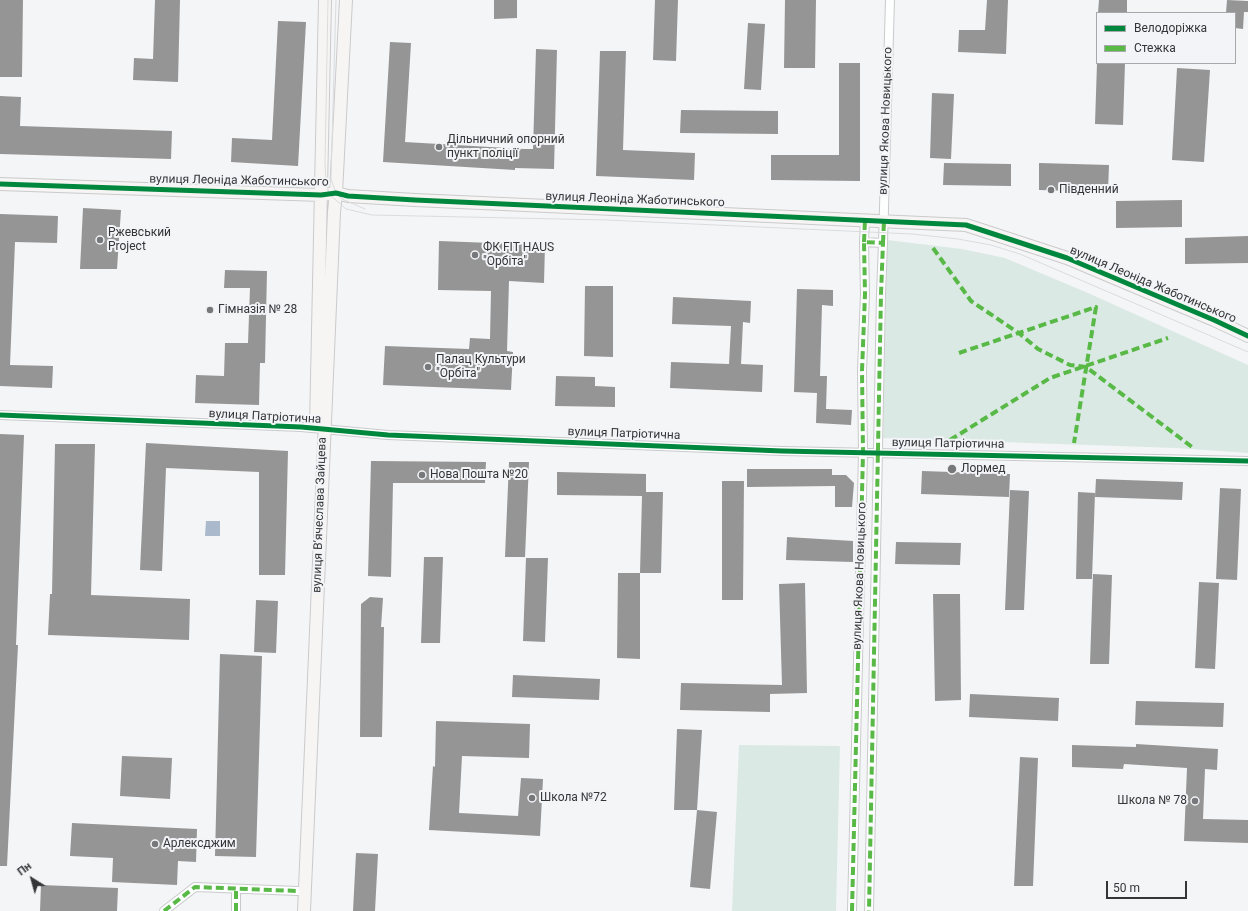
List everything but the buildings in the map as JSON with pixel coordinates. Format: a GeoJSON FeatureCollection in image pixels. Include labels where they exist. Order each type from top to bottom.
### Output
{"type":"FeatureCollection","features":[{"type":"Feature","properties":{"kind":"main road","name":"вулиця Вʼячеслава Зайцева"},"geometry":{"type":"LineString","coordinates":[[304,911],[320,429],[321,195],[325,0]]}},
{"type":"Feature","properties":{"kind":"main road","name":"вулиця Вʼячеслава Зайцева"},"geometry":{"type":"LineString","coordinates":[[297,911],[320,429],[336,193],[346,0]]}},
{"type":"Feature","properties":{"kind":"main road","name":"вулиця Леоніда Жаботинського"},"geometry":{"type":"LineString","coordinates":[[0,184],[321,195],[336,193],[348,196],[439,201],[966,225],[1067,258],[1214,320],[1248,336]]}},
{"type":"Feature","properties":{"kind":"street","name":"вулиця Якова Новицького"},"geometry":{"type":"LineString","coordinates":[[869,911],[878,453],[890,0]]}},
{"type":"Feature","properties":{"kind":"street","name":"вулиця Якова Новицького"},"geometry":{"type":"LineString","coordinates":[[852,911],[863,453],[862,371],[866,294],[864,242],[865,220]]}},
{"type":"Feature","properties":{"kind":"street"},"geometry":{"type":"LineString","coordinates":[[864,242],[883,243]]}},
{"type":"Feature","properties":{"kind":"street","name":"вулиця Патріотична"},"geometry":{"type":"LineString","coordinates":[[0,416],[320,429],[388,435],[863,453],[1248,461]]}},
{"type":"Feature","properties":{"kind":"street"},"geometry":{"type":"LineString","coordinates":[[164,911],[195,887],[298,891]]}},
{"type":"Feature","properties":{"kind":"street"},"geometry":{"type":"LineString","coordinates":[[236,889],[236,911]]}},
{"type":"Feature","properties":{"kind":"shaded area"},"geometry":{"type":"Polygon","coordinates":[[[887,240],[962,249],[1005,258],[1088,293],[1248,365],[1248,453],[1176,448],[883,438],[887,240]]]}},
{"type":"Feature","properties":{"kind":"shaded area"},"geometry":{"type":"Polygon","coordinates":[[[739,745],[840,746],[836,911],[732,911],[739,745]]]}},
{"type":"Feature","properties":{"kind":"water"},"geometry":{"type":"Polygon","coordinates":[[[206,521],[220,521],[220,536],[205,536],[206,521]]]}},
{"type":"Feature","properties":{"kind":"tram line"},"geometry":{"type":"LineString","coordinates":[[328,0],[326,181],[329,194],[346,209],[372,215],[607,220],[912,234],[958,239],[991,245],[1020,254],[1248,352]]}},
{"type":"Feature","properties":{"kind":"tram line"},"geometry":{"type":"LineString","coordinates":[[336,0],[331,179],[336,193],[342,199],[365,209]]}},
{"type":"Feature","properties":{"kind":"marked path"},"geometry":{"type":"LineString","coordinates":[[864,242],[865,220]]}},
{"type":"Feature","properties":{"kind":"marked path"},"geometry":{"type":"LineString","coordinates":[[883,243],[884,221]]}},
{"type":"Feature","properties":{"kind":"marked path"},"geometry":{"type":"LineString","coordinates":[[852,911],[863,453],[862,371],[865,294],[864,242],[883,243],[869,911]]}},
{"type":"Feature","properties":{"kind":"marked path"},"geometry":{"type":"LineString","coordinates":[[933,248],[971,301],[1020,334],[1038,349],[1070,365],[1086,367],[1192,447]]}},
{"type":"Feature","properties":{"kind":"marked path"},"geometry":{"type":"LineString","coordinates":[[959,353],[1096,307],[1074,443]]}},
{"type":"Feature","properties":{"kind":"marked path"},"geometry":{"type":"LineString","coordinates":[[950,440],[1050,378],[1168,338]]}},
{"type":"Feature","properties":{"kind":"marked path"},"geometry":{"type":"LineString","coordinates":[[164,911],[195,887],[298,891]]}},
{"type":"Feature","properties":{"kind":"marked path"},"geometry":{"type":"LineString","coordinates":[[236,889],[236,911]]}},
{"type":"Feature","properties":{"kind":"cycle path"},"geometry":{"type":"LineString","coordinates":[[0,184],[321,195],[336,193],[348,196],[415,200],[966,225],[1067,258],[1214,320],[1248,336]]}},
{"type":"Feature","properties":{"kind":"cycle path"},"geometry":{"type":"LineString","coordinates":[[0,415],[301,427],[388,435],[782,451],[1248,461]]}},
{"type":"Feature","properties":{"kind":"place","name":"Дільничний опорний пункт поліції"},"geometry":{"type":"Point","coordinates":[439,147]}},
{"type":"Feature","properties":{"kind":"place","name":"Південний"},"geometry":{"type":"Point","coordinates":[1051,190]}},
{"type":"Feature","properties":{"kind":"place","name":"Ржевський Project"},"geometry":{"type":"Point","coordinates":[100,240]}},
{"type":"Feature","properties":{"kind":"place","name":"ФК FIT HAUS \"Орбіта\""},"geometry":{"type":"Point","coordinates":[475,255]}},
{"type":"Feature","properties":{"kind":"place","name":"Гімназія № 28"},"geometry":{"type":"Point","coordinates":[210,310]}},
{"type":"Feature","properties":{"kind":"place","name":"Палац Культури \"Орбіта\""},"geometry":{"type":"Point","coordinates":[428,367]}},
{"type":"Feature","properties":{"kind":"place","name":"Лормед"},"geometry":{"type":"Point","coordinates":[952,469]}},
{"type":"Feature","properties":{"kind":"place","name":"Нова Пошта №20"},"geometry":{"type":"Point","coordinates":[422,475]}},
{"type":"Feature","properties":{"kind":"place","name":"Школа №72"},"geometry":{"type":"Point","coordinates":[532,798]}},
{"type":"Feature","properties":{"kind":"place","name":"Школа № 78"},"geometry":{"type":"Point","coordinates":[1195,801]}},
{"type":"Feature","properties":{"kind":"place","name":"Арлексджим"},"geometry":{"type":"Point","coordinates":[155,844]}}]}
